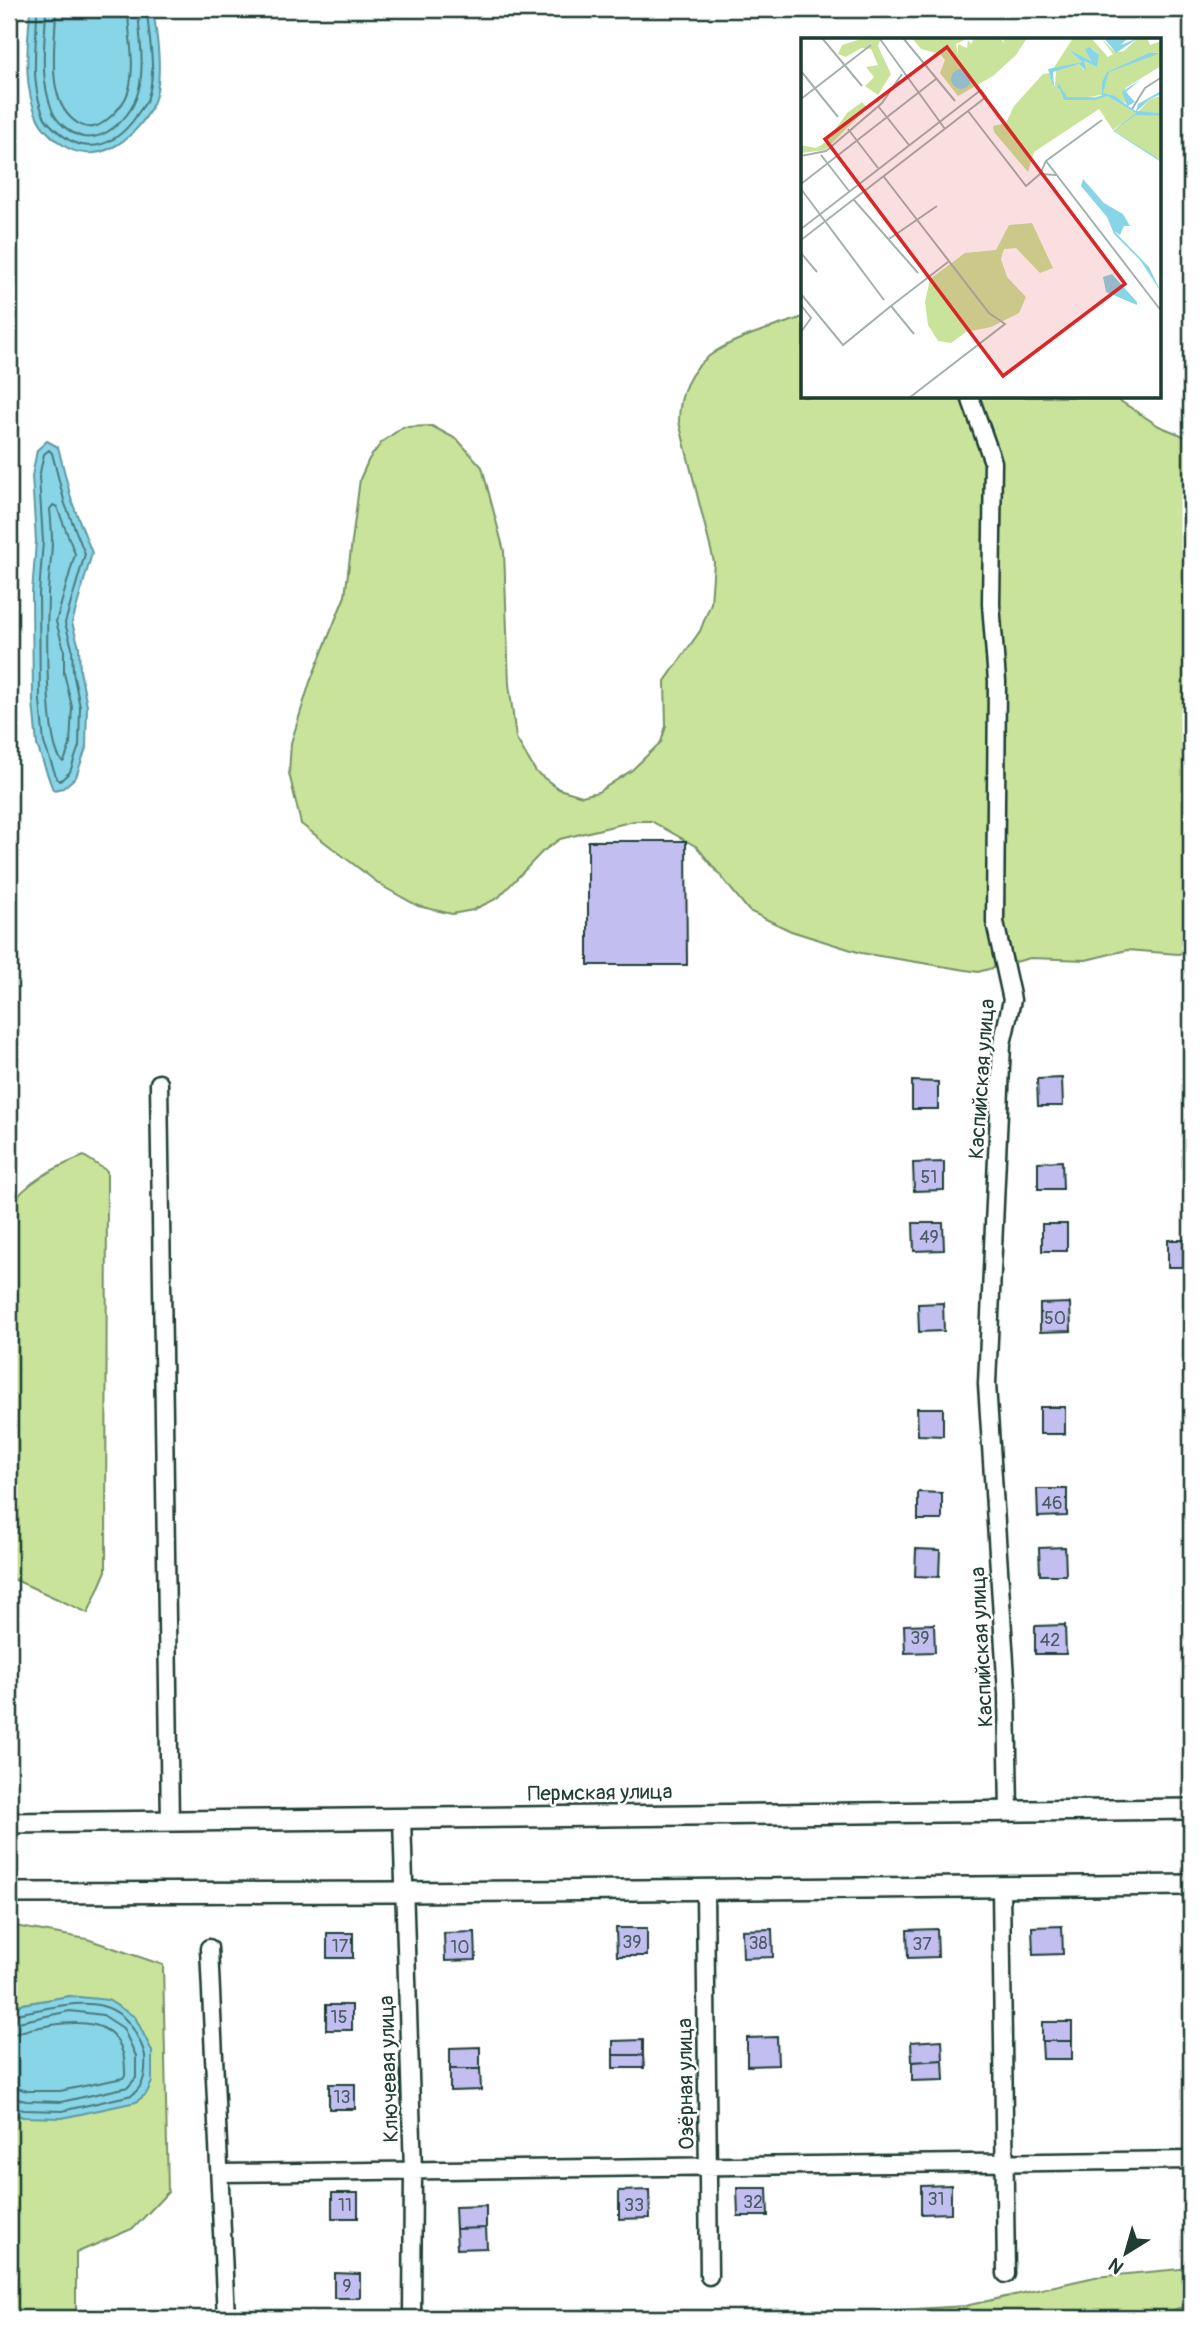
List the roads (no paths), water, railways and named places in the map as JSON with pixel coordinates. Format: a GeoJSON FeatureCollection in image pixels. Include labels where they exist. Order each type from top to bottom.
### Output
{"type":"FeatureCollection","features":[{"type":"Feature","properties":{"kind":"street","name":"Каспийская улица"},"geometry":{"type":"LineString","coordinates":[[971,399],[993,462],[991,604],[997,681],[995,922],[1012,1000],[1002,1044],[987,1384],[1007,1693],[1009,1812]]}},
{"type":"Feature","properties":{"kind":"street"},"geometry":{"type":"LineString","coordinates":[[159,1083],[170,1821]]}},
{"type":"Feature","properties":{"kind":"street","name":"Пермская улица"},"geometry":{"type":"LineString","coordinates":[[9,1823],[1191,1809]]}},
{"type":"Feature","properties":{"kind":"street","name":"Ключевая улица"},"geometry":{"type":"LineString","coordinates":[[401,1818],[413,2171],[412,2318]]}},
{"type":"Feature","properties":{"kind":"street"},"geometry":{"type":"LineString","coordinates":[[9,1893],[1191,1885]]}},
{"type":"Feature","properties":{"kind":"street"},"geometry":{"type":"LineString","coordinates":[[1002,1888],[1006,2274]]}},
{"type":"Feature","properties":{"kind":"street","name":"Озёрная улица"},"geometry":{"type":"LineString","coordinates":[[705,1890],[709,2276]]}},
{"type":"Feature","properties":{"kind":"street"},"geometry":{"type":"LineString","coordinates":[[209,1948],[226,2318]]}},
{"type":"Feature","properties":{"kind":"street"},"geometry":{"type":"LineString","coordinates":[[221,2173],[1191,2160]]}},
{"type":"Feature","properties":{"kind":"water"},"geometry":{"type":"Polygon","coordinates":[[[30,9],[153,9],[159,57],[156,94],[146,117],[126,139],[101,152],[73,151],[42,126],[33,106],[28,79],[30,9]]]}},
{"type":"Feature","properties":{"kind":"water"},"geometry":{"type":"Polygon","coordinates":[[[47,441],[58,447],[72,502],[92,553],[72,623],[79,647],[80,671],[87,706],[86,748],[76,777],[63,788],[53,790],[37,745],[33,702],[32,593],[36,541],[32,476],[37,450],[47,441]]]}},
{"type":"Feature","properties":{"kind":"water"},"geometry":{"type":"Polygon","coordinates":[[[70,1996],[108,2000],[135,2017],[152,2051],[152,2082],[146,2094],[136,2102],[62,2118],[23,2117],[9,2112],[9,2009],[17,2005],[70,1996]]]}}]}
